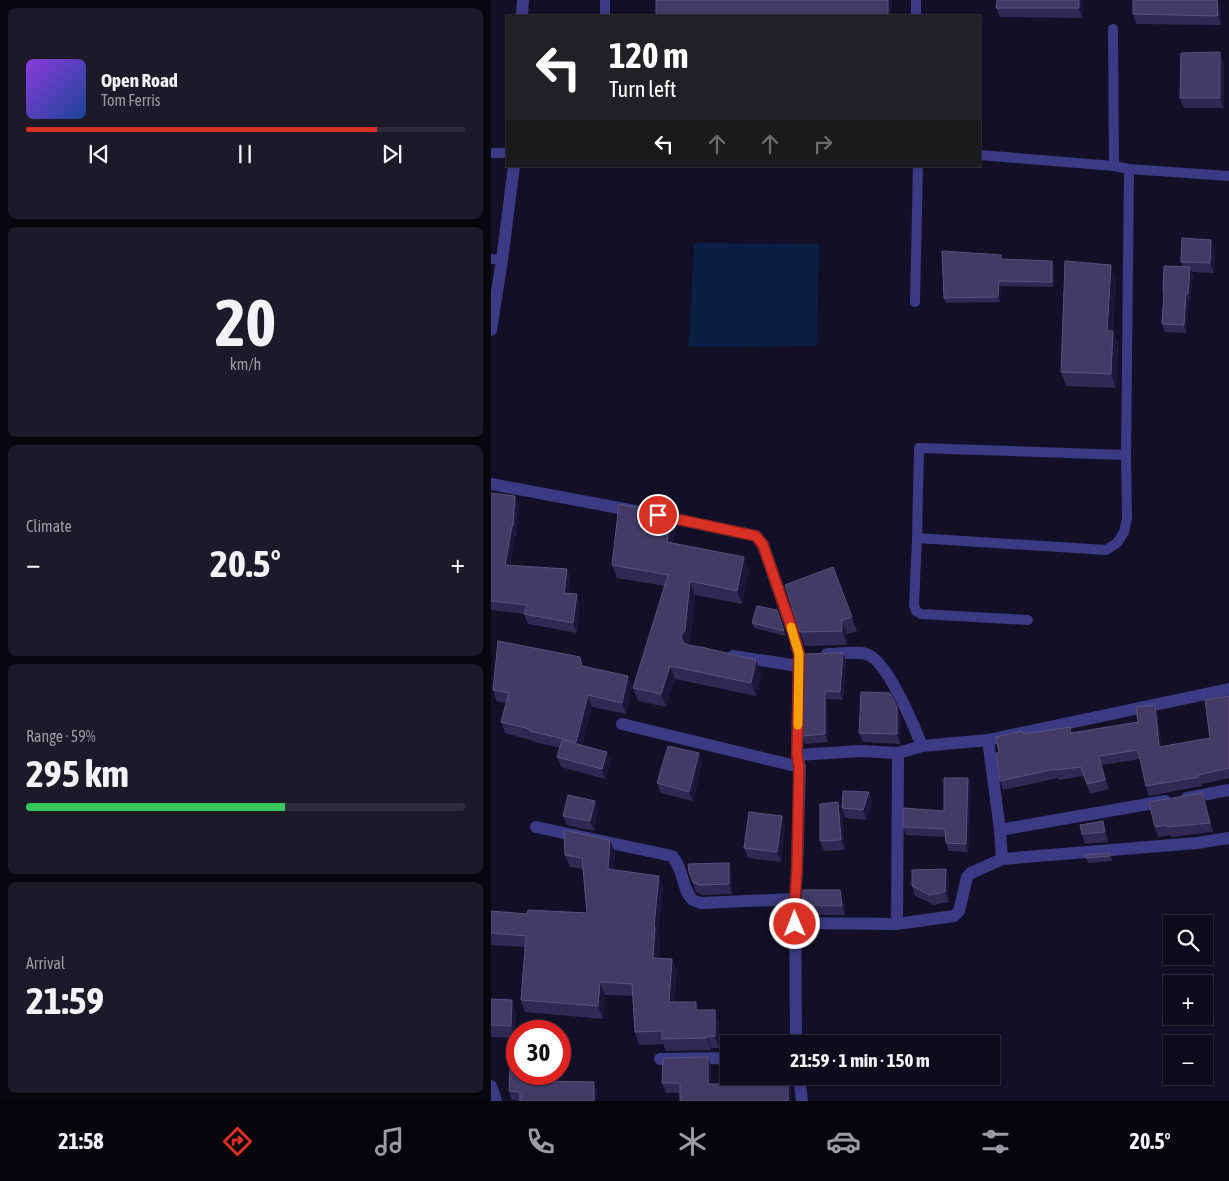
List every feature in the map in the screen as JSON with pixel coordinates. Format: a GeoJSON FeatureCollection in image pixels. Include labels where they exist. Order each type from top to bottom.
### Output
{"type":"FeatureCollection","features":[{"type":"Feature","properties":{"kind":"street"},"geometry":{"type":"LineString","coordinates":[[522,15],[523,0]]}},
{"type":"Feature","properties":{"kind":"street"},"geometry":{"type":"LineString","coordinates":[[491,330],[497,259],[513,167]]}},
{"type":"Feature","properties":{"kind":"street"},"geometry":{"type":"LineString","coordinates":[[491,484],[756,536],[763,545],[793,632],[807,657],[799,761],[795,900],[795,1035]]}},
{"type":"Feature","properties":{"kind":"street"},"geometry":{"type":"LineString","coordinates":[[723,654],[807,657],[865,653],[873,656],[881,664],[905,704],[922,746]]}},
{"type":"Feature","properties":{"kind":"street"},"geometry":{"type":"LineString","coordinates":[[622,724],[799,761],[861,750],[898,754],[922,746],[988,740],[1229,689]]}},
{"type":"Feature","properties":{"kind":"street"},"geometry":{"type":"LineString","coordinates":[[988,740],[1002,859]]}},
{"type":"Feature","properties":{"kind":"street"},"geometry":{"type":"LineString","coordinates":[[897,924],[898,754]]}},
{"type":"Feature","properties":{"kind":"street"},"geometry":{"type":"LineString","coordinates":[[1000,830],[1229,790]]}},
{"type":"Feature","properties":{"kind":"street"},"geometry":{"type":"LineString","coordinates":[[537,827],[672,856],[680,868],[689,895],[692,899],[701,903],[795,900]]}},
{"type":"Feature","properties":{"kind":"street"},"geometry":{"type":"LineString","coordinates":[[795,924],[897,924],[954,916],[959,911],[967,877],[971,872],[1002,859],[1197,843],[1229,838]]}},
{"type":"Feature","properties":{"kind":"street"},"geometry":{"type":"LineString","coordinates":[[660,1059],[720,1058]]}},
{"type":"Feature","properties":{"kind":"street"},"geometry":{"type":"LineString","coordinates":[[800,1085],[803,1101]]}},
{"type":"Feature","properties":{"kind":"street"},"geometry":{"type":"LineString","coordinates":[[491,1086],[496,1101]]}},
{"type":"Feature","properties":{"kind":"lane"},"geometry":{"type":"LineString","coordinates":[[605,0],[605,15]]}},
{"type":"Feature","properties":{"kind":"lane"},"geometry":{"type":"LineString","coordinates":[[916,0],[916,15]]}},
{"type":"Feature","properties":{"kind":"lane"},"geometry":{"type":"LineString","coordinates":[[1113,29],[1113,166]]}},
{"type":"Feature","properties":{"kind":"lane"},"geometry":{"type":"LineString","coordinates":[[491,153],[506,154]]}},
{"type":"Feature","properties":{"kind":"lane"},"geometry":{"type":"LineString","coordinates":[[981,155],[1229,176]]}},
{"type":"Feature","properties":{"kind":"lane"},"geometry":{"type":"LineString","coordinates":[[915,302],[918,167]]}},
{"type":"Feature","properties":{"kind":"lane"},"geometry":{"type":"LineString","coordinates":[[917,538],[1106,550],[1117,544],[1124,532],[1127,518],[1129,169]]}},
{"type":"Feature","properties":{"kind":"lane"},"geometry":{"type":"LineString","coordinates":[[1028,620],[921,614],[915,611],[919,448],[1126,455]]}},
{"type":"Feature","properties":{"kind":"water"},"geometry":{"type":"Polygon","coordinates":[[[694,243],[819,244],[817,346],[689,347],[694,243]]]}},
{"type":"Feature","properties":{"kind":"building"},"geometry":{"type":"Polygon","coordinates":[[[656,0],[888,0],[888,15],[656,15],[656,0]]]}},
{"type":"Feature","properties":{"kind":"building"},"geometry":{"type":"Polygon","coordinates":[[[997,0],[1079,0],[1079,8],[996,8],[997,0]]]}},
{"type":"Feature","properties":{"kind":"building"},"geometry":{"type":"Polygon","coordinates":[[[1133,0],[1217,0],[1218,16],[1133,14],[1133,0]]]}},
{"type":"Feature","properties":{"kind":"building"},"geometry":{"type":"Polygon","coordinates":[[[1220,52],[1220,98],[1180,98],[1181,53],[1220,52]]]}},
{"type":"Feature","properties":{"kind":"building"},"geometry":{"type":"Polygon","coordinates":[[[1182,238],[1211,240],[1210,263],[1181,262],[1182,238]]]}},
{"type":"Feature","properties":{"kind":"building"},"geometry":{"type":"Polygon","coordinates":[[[942,251],[1001,255],[1001,259],[1052,261],[1052,282],[999,281],[998,297],[944,298],[942,251]]]}},
{"type":"Feature","properties":{"kind":"building"},"geometry":{"type":"Polygon","coordinates":[[[1065,261],[1111,265],[1107,331],[1113,331],[1111,374],[1061,372],[1065,261]]]}},
{"type":"Feature","properties":{"kind":"building"},"geometry":{"type":"Polygon","coordinates":[[[1164,266],[1190,267],[1184,325],[1162,324],[1164,266]]]}},
{"type":"Feature","properties":{"kind":"building"},"geometry":{"type":"Polygon","coordinates":[[[491,493],[515,496],[513,526],[505,565],[567,569],[564,593],[577,594],[573,623],[524,614],[527,605],[491,601],[491,493]]]}},
{"type":"Feature","properties":{"kind":"building"},"geometry":{"type":"Polygon","coordinates":[[[619,504],[671,514],[667,542],[744,557],[737,591],[690,581],[685,630],[681,636],[683,642],[688,645],[756,660],[751,683],[670,666],[661,694],[633,688],[668,575],[612,565],[619,504]]]}},
{"type":"Feature","properties":{"kind":"building"},"geometry":{"type":"Polygon","coordinates":[[[833,567],[852,617],[842,620],[842,631],[800,632],[785,585],[833,567]]]}},
{"type":"Feature","properties":{"kind":"building"},"geometry":{"type":"Polygon","coordinates":[[[757,606],[777,610],[784,631],[752,623],[757,606]]]}},
{"type":"Feature","properties":{"kind":"building"},"geometry":{"type":"Polygon","coordinates":[[[498,641],[580,657],[582,666],[628,676],[622,703],[588,695],[576,742],[501,722],[509,693],[493,690],[498,641]]]}},
{"type":"Feature","properties":{"kind":"building"},"geometry":{"type":"Polygon","coordinates":[[[843,653],[840,692],[825,691],[825,734],[802,736],[804,654],[843,653]]]}},
{"type":"Feature","properties":{"kind":"building"},"geometry":{"type":"Polygon","coordinates":[[[861,692],[890,693],[897,707],[897,734],[859,733],[861,692]]]}},
{"type":"Feature","properties":{"kind":"building"},"geometry":{"type":"Polygon","coordinates":[[[1229,696],[1229,768],[1198,775],[1199,777],[1146,786],[1138,750],[1099,756],[1105,780],[1087,784],[1081,767],[1055,769],[1000,781],[996,753],[999,753],[996,737],[1022,731],[1023,734],[1070,727],[1071,733],[1138,722],[1136,707],[1155,705],[1159,747],[1210,738],[1205,700],[1229,696]]]}},
{"type":"Feature","properties":{"kind":"building"},"geometry":{"type":"Polygon","coordinates":[[[562,740],[607,752],[602,769],[557,757],[562,740]]]}},
{"type":"Feature","properties":{"kind":"building"},"geometry":{"type":"Polygon","coordinates":[[[668,746],[699,753],[689,792],[657,783],[668,746]]]}},
{"type":"Feature","properties":{"kind":"building"},"geometry":{"type":"Polygon","coordinates":[[[944,778],[968,778],[966,844],[946,843],[945,829],[903,827],[903,808],[944,811],[944,778]]]}},
{"type":"Feature","properties":{"kind":"building"},"geometry":{"type":"Polygon","coordinates":[[[843,791],[869,792],[863,810],[842,808],[843,791]]]}},
{"type":"Feature","properties":{"kind":"building"},"geometry":{"type":"Polygon","coordinates":[[[1202,793],[1210,823],[1155,827],[1149,802],[1202,793]]]}},
{"type":"Feature","properties":{"kind":"building"},"geometry":{"type":"Polygon","coordinates":[[[568,795],[595,801],[590,821],[563,816],[568,795]]]}},
{"type":"Feature","properties":{"kind":"building"},"geometry":{"type":"Polygon","coordinates":[[[838,802],[841,840],[820,841],[820,804],[838,802]]]}},
{"type":"Feature","properties":{"kind":"building"},"geometry":{"type":"Polygon","coordinates":[[[749,812],[782,816],[777,852],[744,848],[749,812]]]}},
{"type":"Feature","properties":{"kind":"building"},"geometry":{"type":"Polygon","coordinates":[[[1103,821],[1105,832],[1082,834],[1080,825],[1103,821]]]}},
{"type":"Feature","properties":{"kind":"building"},"geometry":{"type":"Polygon","coordinates":[[[564,830],[610,840],[608,869],[659,876],[653,958],[672,959],[669,1002],[696,1002],[696,1010],[715,1010],[715,1036],[707,1036],[707,1038],[662,1039],[662,1031],[635,1032],[632,984],[600,982],[598,1006],[521,1000],[526,936],[491,933],[491,911],[527,914],[528,910],[587,913],[582,858],[565,855],[564,830]]]}},
{"type":"Feature","properties":{"kind":"building"},"geometry":{"type":"Polygon","coordinates":[[[1110,853],[1110,856],[1086,858],[1085,855],[1110,853]]]}},
{"type":"Feature","properties":{"kind":"building"},"geometry":{"type":"Polygon","coordinates":[[[729,863],[729,884],[699,885],[693,882],[688,864],[729,863]]]}},
{"type":"Feature","properties":{"kind":"building"},"geometry":{"type":"Polygon","coordinates":[[[946,869],[945,892],[930,895],[912,886],[912,870],[946,869]]]}},
{"type":"Feature","properties":{"kind":"building"},"geometry":{"type":"Polygon","coordinates":[[[803,890],[840,890],[842,906],[802,905],[803,890]]]}},
{"type":"Feature","properties":{"kind":"building"},"geometry":{"type":"Polygon","coordinates":[[[491,999],[512,1000],[511,1020],[506,1020],[506,1026],[491,1025],[491,999]]]}},
{"type":"Feature","properties":{"kind":"building"},"geometry":{"type":"Polygon","coordinates":[[[708,1057],[708,1084],[788,1085],[788,1101],[680,1101],[680,1083],[662,1083],[663,1058],[708,1057]]]}},
{"type":"Feature","properties":{"kind":"building"},"geometry":{"type":"Polygon","coordinates":[[[571,1082],[594,1082],[594,1101],[520,1101],[520,1092],[509,1091],[509,1085],[571,1085],[571,1082]]]}},
{"type":"Feature","properties":{"kind":"slow traffic"},"geometry":{"type":"LineString","coordinates":[[791,627],[799,654],[798,725]]}},
{"type":"Feature","properties":{"kind":"route"},"geometry":{"type":"LineString","coordinates":[[658,515],[756,536],[763,545],[793,632],[799,654],[797,755],[799,767],[795,924]]}}]}
